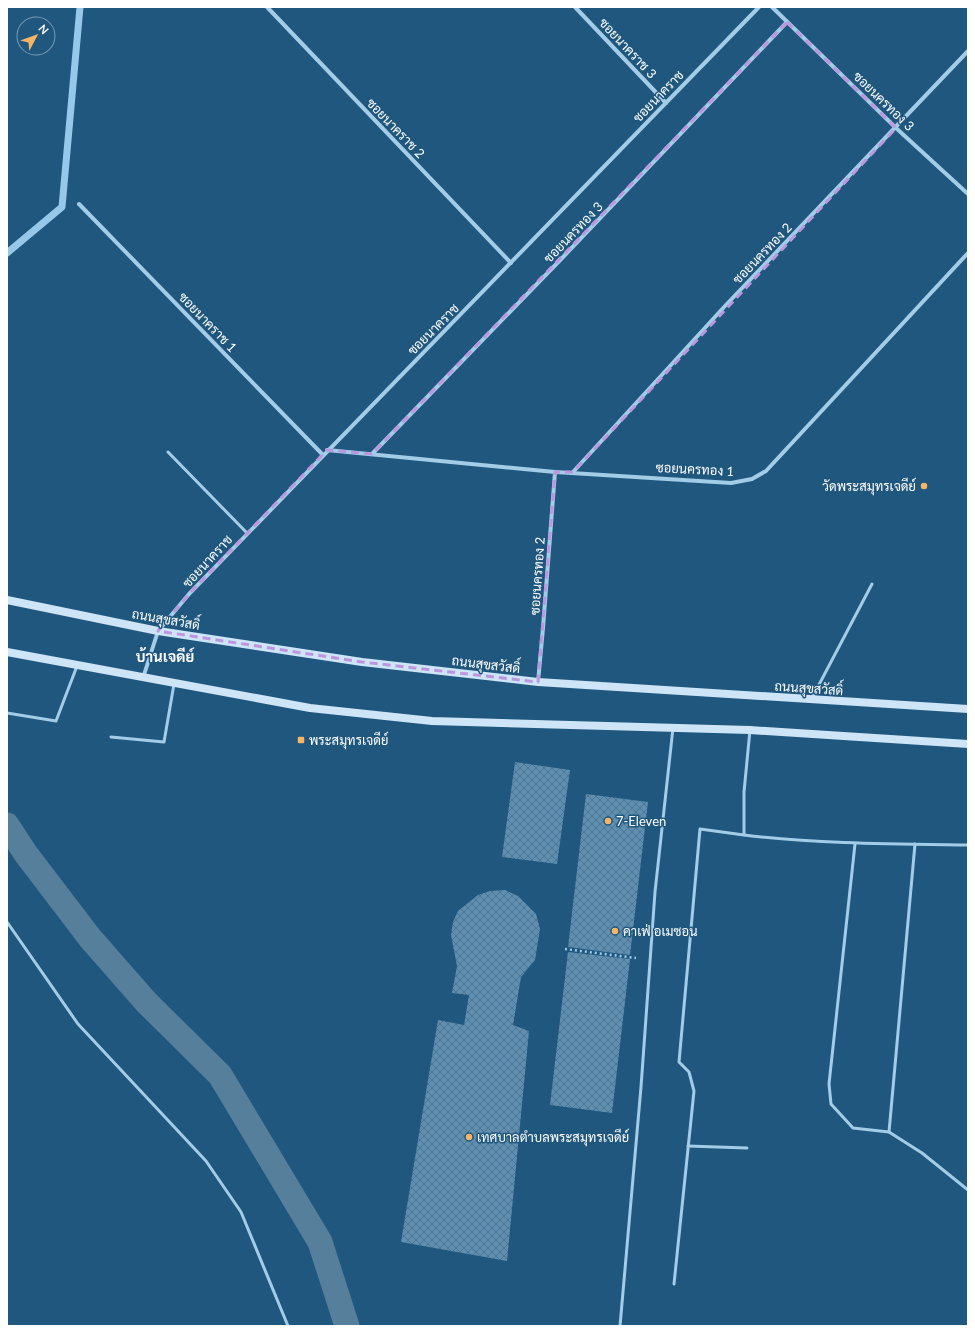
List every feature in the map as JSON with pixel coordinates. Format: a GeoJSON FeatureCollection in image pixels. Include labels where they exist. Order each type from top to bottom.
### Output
{"type":"FeatureCollection","features":[{"type":"Feature","properties":{"kind":"main road","name":"ถนนสุขสวัสดิ์"},"geometry":{"type":"LineString","coordinates":[[7,600],[158,631],[362,662],[538,682],[968,710]]}},
{"type":"Feature","properties":{"kind":"main road"},"geometry":{"type":"LineString","coordinates":[[7,652],[310,708],[432,721],[750,730],[968,744]]}},
{"type":"Feature","properties":{"kind":"street","name":"ซอยนาคราช 2"},"geometry":{"type":"LineString","coordinates":[[267,7],[511,263]]}},
{"type":"Feature","properties":{"kind":"street","name":"ซอยนาคราช 3"},"geometry":{"type":"LineString","coordinates":[[575,7],[666,103]]}},
{"type":"Feature","properties":{"kind":"street","name":"ซอยนาคราช"},"geometry":{"type":"LineString","coordinates":[[143,678],[158,631],[189,594],[323,454],[511,263],[759,7]]}},
{"type":"Feature","properties":{"kind":"street","name":"ซอยนครทอง 3"},"geometry":{"type":"LineString","coordinates":[[772,7],[896,128],[968,194]]}},
{"type":"Feature","properties":{"kind":"street","name":"ซอยนครทอง 3"},"geometry":{"type":"LineString","coordinates":[[372,454],[565,255],[787,22]]}},
{"type":"Feature","properties":{"kind":"street","name":"ซอยนครทอง 2"},"geometry":{"type":"LineString","coordinates":[[573,472],[726,306],[968,51]]}},
{"type":"Feature","properties":{"kind":"street","name":"ซอยนาคราช 1"},"geometry":{"type":"LineString","coordinates":[[79,204],[323,454]]}},
{"type":"Feature","properties":{"kind":"street","name":"ซอยนครทอง 1"},"geometry":{"type":"LineString","coordinates":[[327,450],[555,472],[731,483],[752,480],[766,471],[968,253]]}},
{"type":"Feature","properties":{"kind":"street","name":"ซอยนครทอง 2"},"geometry":{"type":"LineString","coordinates":[[538,682],[555,472]]}},
{"type":"Feature","properties":{"kind":"lane"},"geometry":{"type":"LineString","coordinates":[[168,452],[247,533]]}},
{"type":"Feature","properties":{"kind":"lane"},"geometry":{"type":"LineString","coordinates":[[811,700],[872,584]]}},
{"type":"Feature","properties":{"kind":"lane"},"geometry":{"type":"LineString","coordinates":[[7,713],[56,721],[77,666]]}},
{"type":"Feature","properties":{"kind":"lane"},"geometry":{"type":"LineString","coordinates":[[111,737],[164,742],[174,684]]}},
{"type":"Feature","properties":{"kind":"lane"},"geometry":{"type":"LineString","coordinates":[[620,1326],[641,1087],[660,832],[673,727]]}},
{"type":"Feature","properties":{"kind":"lane"},"geometry":{"type":"LineString","coordinates":[[744,835],[744,792],[750,730]]}},
{"type":"Feature","properties":{"kind":"lane"},"geometry":{"type":"LineString","coordinates":[[674,1284],[694,1091],[689,1072],[679,1062],[687,991],[700,829],[776,839],[855,844],[968,845]]}},
{"type":"Feature","properties":{"kind":"lane"},"geometry":{"type":"LineString","coordinates":[[855,844],[829,1084],[831,1104],[853,1128],[889,1132],[922,1153],[968,1190]]}},
{"type":"Feature","properties":{"kind":"lane"},"geometry":{"type":"LineString","coordinates":[[889,1132],[915,844]]}},
{"type":"Feature","properties":{"kind":"lane"},"geometry":{"type":"LineString","coordinates":[[7,922],[78,1024],[206,1161],[241,1212],[288,1326]]}},
{"type":"Feature","properties":{"kind":"lane"},"geometry":{"type":"LineString","coordinates":[[688,1146],[747,1148]]}},
{"type":"Feature","properties":{"kind":"path"},"geometry":{"type":"LineString","coordinates":[[565,949],[650,960]]}},
{"type":"Feature","properties":{"kind":"highlighted area"},"geometry":{"type":"Polygon","coordinates":[[[787,22],[896,128],[573,472],[555,472],[538,682],[362,662],[158,631],[189,594],[327,450],[372,454],[787,22]]]}},
{"type":"Feature","properties":{"kind":"building"},"geometry":{"type":"Polygon","coordinates":[[[515,762],[570,770],[557,864],[502,857],[515,762]]]}},
{"type":"Feature","properties":{"kind":"building"},"geometry":{"type":"Polygon","coordinates":[[[586,794],[648,802],[630,955],[568,947],[586,794]]]}},
{"type":"Feature","properties":{"kind":"building","name":"เทศบาลตำบลพระสมุทรเจดีย์"},"geometry":{"type":"Polygon","coordinates":[[[505,890],[518,896],[536,914],[540,929],[535,960],[521,977],[513,1025],[529,1031],[507,1261],[401,1242],[438,1020],[464,1025],[469,995],[452,993],[457,966],[451,935],[453,922],[458,911],[478,895],[490,891],[505,890]]]}},
{"type":"Feature","properties":{"kind":"building"},"geometry":{"type":"Polygon","coordinates":[[[568,952],[630,959],[612,1113],[550,1105],[568,952]]]}},
{"type":"Feature","properties":{"kind":"waterway"},"geometry":{"type":"LineString","coordinates":[[7,253],[62,207],[80,7]]}},
{"type":"Feature","properties":{"kind":"waterway"},"geometry":{"type":"LineString","coordinates":[[7,825],[26,854],[90,938],[147,1003],[220,1075],[320,1242],[347,1326]]}},
{"type":"Feature","properties":{"kind":"place","name":"วัดพระสมุทรเจดีย์"},"geometry":{"type":"Point","coordinates":[924,486]}},
{"type":"Feature","properties":{"kind":"place","name":"พระสมุทรเจดีย์"},"geometry":{"type":"Point","coordinates":[301,740]}},
{"type":"Feature","properties":{"kind":"place","name":"7-Eleven"},"geometry":{"type":"Point","coordinates":[608,821]}},
{"type":"Feature","properties":{"kind":"place","name":"คาเฟ่ อเมซอน"},"geometry":{"type":"Point","coordinates":[615,931]}},
{"type":"Feature","properties":{"kind":"place","name":"เทศบาลตำบลพระสมุทรเจดีย์"},"geometry":{"type":"Point","coordinates":[469,1137]}},
{"type":"Feature","properties":{"kind":"district","name":"บ้านเจดีย์"},"geometry":{"type":"Point","coordinates":[165,656]}}]}
